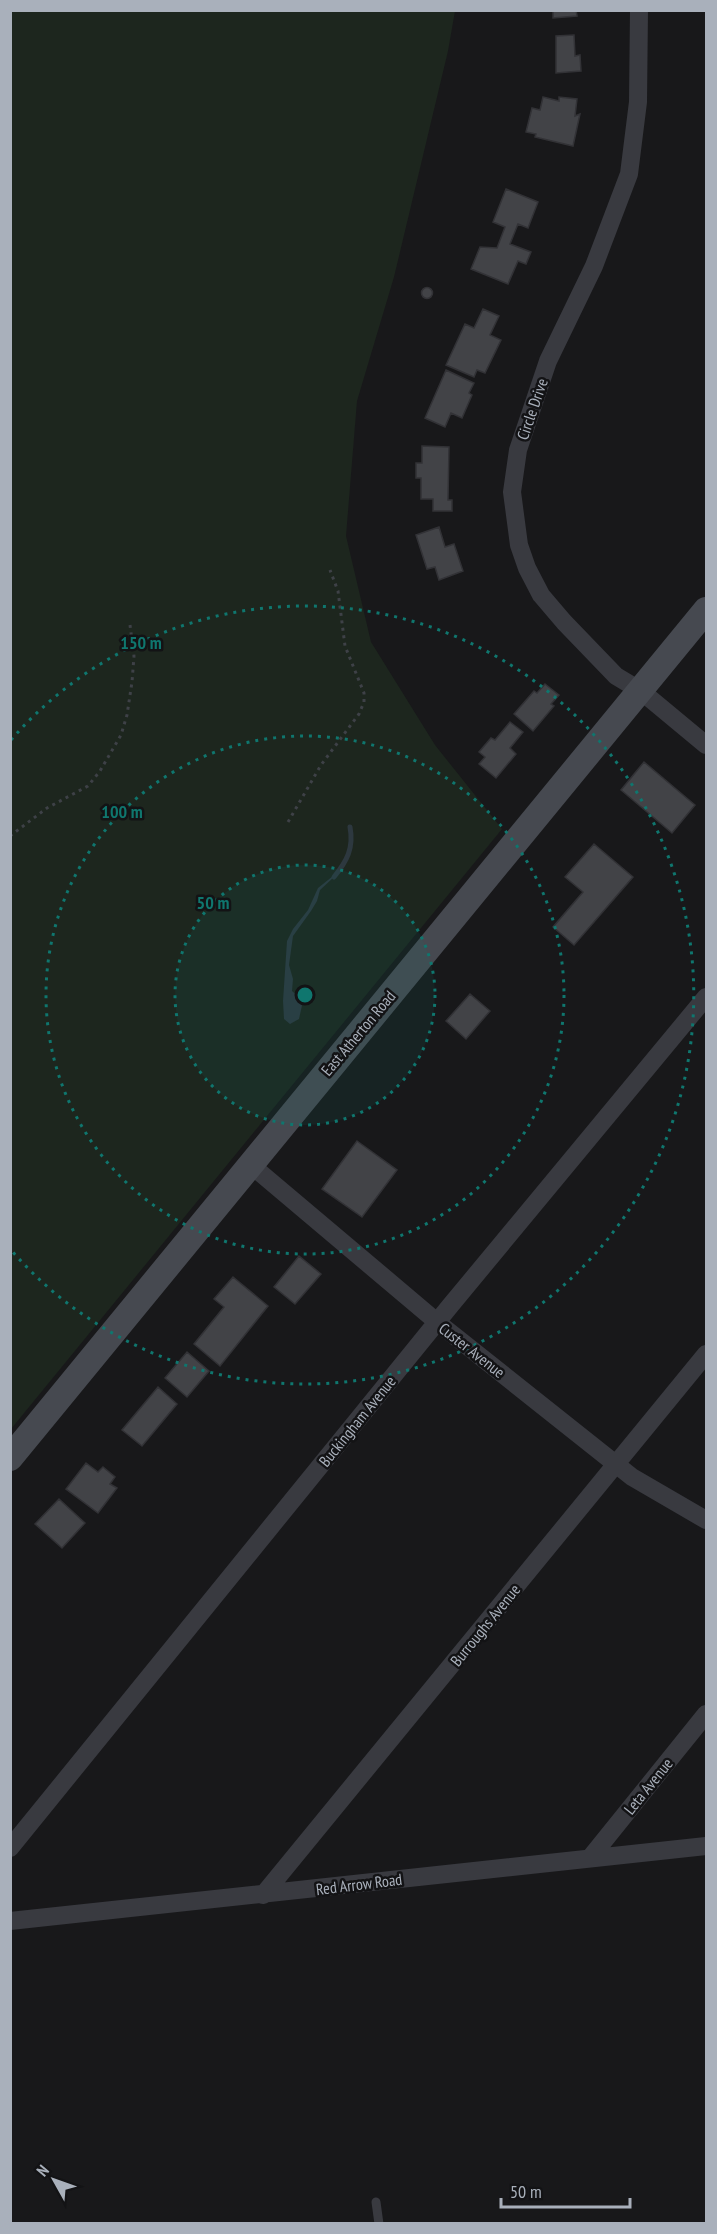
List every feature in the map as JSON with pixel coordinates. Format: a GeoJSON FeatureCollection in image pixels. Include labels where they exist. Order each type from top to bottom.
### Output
{"type":"FeatureCollection","features":[{"type":"Feature","properties":{"kind":"street","name":"Circle Drive"},"geometry":{"type":"LineString","coordinates":[[639,10],[638,102],[629,174],[594,266],[548,361],[518,450],[512,492],[519,545],[527,568],[541,595],[616,676],[641,691],[706,745]]}},
{"type":"Feature","properties":{"kind":"street","name":"East Atherton Road"},"geometry":{"type":"LineString","coordinates":[[10,1458],[706,610]]}},
{"type":"Feature","properties":{"kind":"street","name":"Buckingham Avenue"},"geometry":{"type":"LineString","coordinates":[[10,1848],[437,1322],[706,997]]}},
{"type":"Feature","properties":{"kind":"street","name":"Custer Avenue"},"geometry":{"type":"LineString","coordinates":[[250,1164],[437,1322],[616,1465],[632,1477],[706,1520]]}},
{"type":"Feature","properties":{"kind":"street","name":"Burroughs Avenue"},"geometry":{"type":"LineString","coordinates":[[263,1895],[706,1354]]}},
{"type":"Feature","properties":{"kind":"street","name":"Leta Avenue"},"geometry":{"type":"LineString","coordinates":[[590,1858],[706,1714]]}},
{"type":"Feature","properties":{"kind":"street","name":"Red Arrow Road"},"geometry":{"type":"LineString","coordinates":[[10,1921],[706,1846]]}},
{"type":"Feature","properties":{"kind":"lane"},"geometry":{"type":"LineString","coordinates":[[376,2202],[379,2223]]}},
{"type":"Feature","properties":{"kind":"path"},"geometry":{"type":"LineString","coordinates":[[288,822],[321,765],[359,714],[364,702],[364,693],[345,646],[338,591],[330,570]]}},
{"type":"Feature","properties":{"kind":"path"},"geometry":{"type":"LineString","coordinates":[[10,836],[47,808],[88,786],[100,771],[121,735],[127,716],[133,674],[134,657],[130,625]]}},
{"type":"Feature","properties":{"kind":"shaded area"},"geometry":{"type":"Polygon","coordinates":[[[11,11],[455,11],[448,51],[394,277],[357,401],[346,536],[371,642],[435,745],[502,829],[11,1429],[11,11]]]}},
{"type":"Feature","properties":{"kind":"shaded area"},"geometry":{"type":"Polygon","coordinates":[[[333,876],[320,890],[317,901],[293,936],[289,965],[293,979],[292,991],[303,1001],[299,1019],[290,1024],[284,1019],[283,1001],[287,941],[308,910],[318,888],[333,876]]]}},
{"type":"Feature","properties":{"kind":"building"},"geometry":{"type":"Polygon","coordinates":[[[553,10],[576,10],[577,16],[553,18],[553,10]]]}},
{"type":"Feature","properties":{"kind":"building"},"geometry":{"type":"Polygon","coordinates":[[[574,35],[575,56],[580,55],[581,71],[556,73],[556,36],[574,35]]]}},
{"type":"Feature","properties":{"kind":"building"},"geometry":{"type":"Polygon","coordinates":[[[543,97],[559,101],[559,97],[577,99],[575,116],[580,114],[573,146],[535,137],[536,134],[526,132],[532,108],[540,110],[543,97]]]}},
{"type":"Feature","properties":{"kind":"building"},"geometry":{"type":"Polygon","coordinates":[[[506,189],[538,202],[528,228],[518,224],[510,244],[531,252],[526,264],[518,261],[508,284],[471,269],[480,247],[497,248],[505,227],[493,222],[506,189]]]}},
{"type":"Feature","properties":{"kind":"building"},"geometry":{"type":"Polygon","coordinates":[[[427,288],[431,289],[431,297],[427,298],[423,297],[422,293],[423,289],[427,288]]]}},
{"type":"Feature","properties":{"kind":"building"},"geometry":{"type":"Polygon","coordinates":[[[483,309],[499,316],[490,335],[501,340],[485,373],[477,370],[474,377],[446,365],[465,324],[474,328],[483,309]]]}},
{"type":"Feature","properties":{"kind":"building"},"geometry":{"type":"Polygon","coordinates":[[[446,370],[474,383],[469,393],[472,395],[462,418],[451,413],[445,427],[425,418],[446,370]]]}},
{"type":"Feature","properties":{"kind":"building"},"geometry":{"type":"Polygon","coordinates":[[[422,446],[449,447],[448,500],[452,500],[452,511],[433,511],[433,499],[421,499],[421,478],[416,478],[416,463],[422,463],[422,446]]]}},
{"type":"Feature","properties":{"kind":"building"},"geometry":{"type":"Polygon","coordinates":[[[439,527],[445,547],[454,544],[463,571],[439,580],[435,567],[427,569],[416,535],[439,527]]]}},
{"type":"Feature","properties":{"kind":"building"},"geometry":{"type":"Polygon","coordinates":[[[545,684],[559,695],[551,704],[554,706],[533,731],[514,714],[534,691],[537,693],[545,684]]]}},
{"type":"Feature","properties":{"kind":"building"},"geometry":{"type":"Polygon","coordinates":[[[510,722],[523,732],[510,748],[516,754],[496,778],[479,764],[485,757],[479,752],[491,738],[495,740],[510,722]]]}},
{"type":"Feature","properties":{"kind":"building"},"geometry":{"type":"Polygon","coordinates":[[[644,762],[695,805],[672,833],[621,790],[644,762]]]}},
{"type":"Feature","properties":{"kind":"building"},"geometry":{"type":"Polygon","coordinates":[[[594,844],[633,877],[574,945],[553,927],[583,892],[565,877],[594,844]]]}},
{"type":"Feature","properties":{"kind":"building"},"geometry":{"type":"Polygon","coordinates":[[[470,994],[490,1011],[466,1039],[446,1021],[470,994]]]}},
{"type":"Feature","properties":{"kind":"building"},"geometry":{"type":"Polygon","coordinates":[[[357,1141],[397,1170],[362,1217],[322,1189],[357,1141]]]}},
{"type":"Feature","properties":{"kind":"building"},"geometry":{"type":"Polygon","coordinates":[[[299,1256],[321,1274],[295,1304],[274,1287],[299,1256]]]}},
{"type":"Feature","properties":{"kind":"building"},"geometry":{"type":"Polygon","coordinates":[[[233,1277],[268,1306],[220,1366],[194,1344],[224,1307],[214,1299],[233,1277]]]}},
{"type":"Feature","properties":{"kind":"building"},"geometry":{"type":"Polygon","coordinates":[[[187,1352],[209,1371],[187,1397],[165,1378],[187,1352]]]}},
{"type":"Feature","properties":{"kind":"building"},"geometry":{"type":"Polygon","coordinates":[[[158,1387],[177,1404],[142,1446],[122,1430],[158,1387]]]}},
{"type":"Feature","properties":{"kind":"building"},"geometry":{"type":"Polygon","coordinates":[[[86,1463],[98,1472],[103,1467],[115,1477],[110,1484],[117,1488],[98,1513],[66,1489],[86,1463]]]}},
{"type":"Feature","properties":{"kind":"building"},"geometry":{"type":"Polygon","coordinates":[[[59,1499],[85,1523],[62,1548],[35,1524],[59,1499]]]}},
{"type":"Feature","properties":{"kind":"waterway"},"geometry":{"type":"LineString","coordinates":[[334,877],[343,865],[350,848],[350,827]]}}]}
